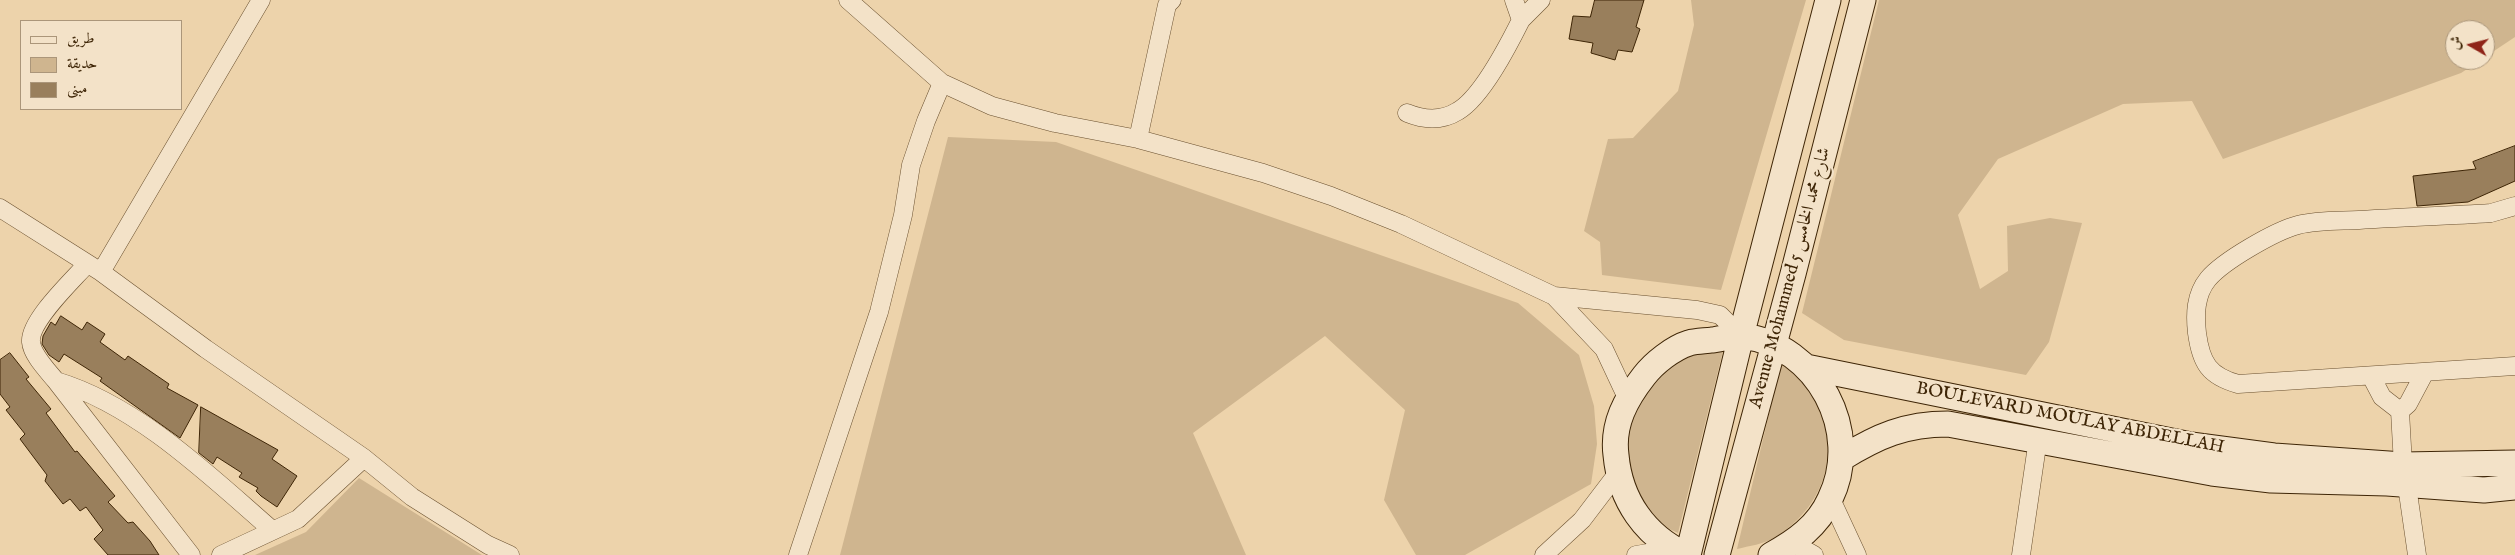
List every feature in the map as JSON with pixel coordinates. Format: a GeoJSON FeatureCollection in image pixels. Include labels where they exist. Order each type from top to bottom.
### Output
{"type":"FeatureCollection","features":[{"type":"Feature","properties":{"kind":"main road","name":"Avenue Mohammed 5 شارع محمد الخامس"},"geometry":{"type":"LineString","coordinates":[[1682,553],[1741,336],[1828,0]]}},
{"type":"Feature","properties":{"kind":"main road","name":"Avenue Mohammed 5 شارع محمد الخامس"},"geometry":{"type":"LineString","coordinates":[[1717,555],[1793,274],[1864,0]]}},
{"type":"Feature","properties":{"kind":"main road"},"geometry":{"type":"LineString","coordinates":[[1682,553],[1647,529],[1628,504],[1617,474],[1615,448],[1617,431],[1627,398],[1653,365],[1689,343],[1741,336],[1773,344],[1806,366],[1827,393],[1839,424],[1842,458],[1831,499],[1814,524],[1803,549],[1770,555]]}},
{"type":"Feature","properties":{"kind":"main road","name":"BOULEVARD MOULAY ABDELLAH"},"geometry":{"type":"LineString","coordinates":[[1806,366],[2192,445],[2405,476],[2484,490],[2515,487]]}},
{"type":"Feature","properties":{"kind":"main road","name":"BOULEVARD MOULAY ABDELLAH"},"geometry":{"type":"LineString","coordinates":[[1842,458],[1869,442],[1897,430],[1924,424],[1968,426],[2232,475],[2271,480],[2387,483],[2405,476],[2515,463]]}},
{"type":"Feature","properties":{"kind":"street"},"geometry":{"type":"LineString","coordinates":[[191,555],[36,355],[31,343],[32,333],[38,321],[94,268],[261,0]]}},
{"type":"Feature","properties":{"kind":"street"},"geometry":{"type":"LineString","coordinates":[[848,0],[942,83],[992,106],[1055,123],[1138,140],[1263,173],[1331,196],[1400,224],[1554,296],[1663,305],[1698,310],[1720,315],[1741,336]]}},
{"type":"Feature","properties":{"kind":"street"},"geometry":{"type":"LineString","coordinates":[[1514,0],[1521,20]]}},
{"type":"Feature","properties":{"kind":"street"},"geometry":{"type":"LineString","coordinates":[[1407,113],[1422,119],[1438,118],[1459,111],[1476,94],[1503,55],[1521,20],[1541,0]]}},
{"type":"Feature","properties":{"kind":"street"},"geometry":{"type":"LineString","coordinates":[[1138,140],[1169,2]]}},
{"type":"Feature","properties":{"kind":"street"},"geometry":{"type":"LineString","coordinates":[[798,555],[879,312],[903,215],[911,165],[926,121],[942,83]]}},
{"type":"Feature","properties":{"kind":"street"},"geometry":{"type":"LineString","coordinates":[[2515,206],[2491,213],[2298,225],[2266,238],[2208,279],[2200,295],[2195,312],[2198,343],[2204,362],[2214,376],[2238,384],[2515,366]]}},
{"type":"Feature","properties":{"kind":"street"},"geometry":{"type":"LineString","coordinates":[[0,208],[94,268],[206,349],[364,458],[412,497],[484,550],[510,555]]}},
{"type":"Feature","properties":{"kind":"street"},"geometry":{"type":"LineString","coordinates":[[1554,296],[1604,350],[1627,398]]}},
{"type":"Feature","properties":{"kind":"street"},"geometry":{"type":"LineString","coordinates":[[2400,411],[2408,404],[2425,372]]}},
{"type":"Feature","properties":{"kind":"street"},"geometry":{"type":"LineString","coordinates":[[2371,376],[2382,396],[2400,411],[2405,476],[2417,555]]}},
{"type":"Feature","properties":{"kind":"street"},"geometry":{"type":"LineString","coordinates":[[56,381],[93,394],[129,416],[192,460],[272,530]]}},
{"type":"Feature","properties":{"kind":"street"},"geometry":{"type":"LineString","coordinates":[[2020,555],[2038,439]]}},
{"type":"Feature","properties":{"kind":"street"},"geometry":{"type":"LineString","coordinates":[[221,555],[298,519],[364,458]]}},
{"type":"Feature","properties":{"kind":"street"},"geometry":{"type":"LineString","coordinates":[[1544,555],[1582,520],[1617,474]]}},
{"type":"Feature","properties":{"kind":"street"},"geometry":{"type":"LineString","coordinates":[[1831,499],[1858,555]]}},
{"type":"Feature","properties":{"kind":"street"},"geometry":{"type":"LineString","coordinates":[[1636,555],[1682,553]]}},
{"type":"Feature","properties":{"kind":"green space"},"geometry":{"type":"Polygon","coordinates":[[[1691,0],[1806,0],[1721,290],[1602,275],[1600,242],[1584,231],[1608,139],[1633,138],[1678,91],[1694,25],[1691,0]]]}},
{"type":"Feature","properties":{"kind":"green space"},"geometry":{"type":"Polygon","coordinates":[[[1879,0],[2515,0],[2515,37],[2495,50],[2495,20],[2445,20],[2445,70],[2466,70],[2461,73],[2223,159],[2192,101],[2123,104],[1998,159],[1958,215],[1980,289],[2008,271],[2007,226],[2050,218],[2082,223],[2049,342],[2026,375],[1844,340],[1802,313],[1879,0]]]}},
{"type":"Feature","properties":{"kind":"green space"},"geometry":{"type":"Polygon","coordinates":[[[948,137],[1056,142],[1518,303],[1579,355],[1594,406],[1597,444],[1591,484],[1465,555],[1416,555],[1384,500],[1405,410],[1325,336],[1193,433],[1246,555],[840,555],[948,137]]]}},
{"type":"Feature","properties":{"kind":"green space"},"geometry":{"type":"Polygon","coordinates":[[[1723,351],[1678,533],[1664,525],[1652,514],[1639,493],[1628,465],[1627,447],[1630,429],[1635,411],[1644,395],[1655,380],[1668,368],[1683,358],[1700,352],[1723,351]]]}},
{"type":"Feature","properties":{"kind":"green space"},"geometry":{"type":"Polygon","coordinates":[[[1781,363],[1803,380],[1818,403],[1825,425],[1828,446],[1826,468],[1820,488],[1809,507],[1793,524],[1770,540],[1737,549],[1781,363]]]}},
{"type":"Feature","properties":{"kind":"green space"},"geometry":{"type":"Polygon","coordinates":[[[359,478],[482,555],[255,555],[306,532],[359,478]]]}},
{"type":"Feature","properties":{"kind":"building"},"geometry":{"type":"Polygon","coordinates":[[[1595,0],[1644,0],[1636,27],[1640,29],[1632,52],[1618,50],[1615,60],[1591,53],[1593,43],[1569,39],[1573,16],[1590,17],[1595,0]]]}},
{"type":"Feature","properties":{"kind":"building"},"geometry":{"type":"Polygon","coordinates":[[[2515,146],[2515,181],[2468,202],[2417,206],[2413,176],[2476,169],[2473,162],[2515,146]]]}},
{"type":"Feature","properties":{"kind":"building"},"geometry":{"type":"Polygon","coordinates":[[[61,316],[82,330],[87,322],[105,334],[100,342],[125,360],[128,356],[169,384],[167,388],[198,405],[180,438],[100,381],[102,378],[64,354],[59,362],[49,355],[42,344],[43,336],[51,322],[55,325],[61,316]]]}},
{"type":"Feature","properties":{"kind":"building"},"geometry":{"type":"Polygon","coordinates":[[[10,353],[29,377],[26,379],[51,409],[46,413],[75,452],[77,451],[115,496],[108,502],[128,523],[133,522],[150,541],[159,555],[108,555],[94,539],[103,530],[86,507],[80,511],[70,499],[63,504],[45,481],[47,475],[20,439],[25,434],[6,410],[10,407],[0,394],[0,360],[10,353]]]}},
{"type":"Feature","properties":{"kind":"building"},"geometry":{"type":"Polygon","coordinates":[[[201,407],[278,450],[272,459],[297,476],[277,507],[256,491],[258,488],[239,477],[242,473],[217,457],[213,464],[199,453],[201,407]]]}}]}
